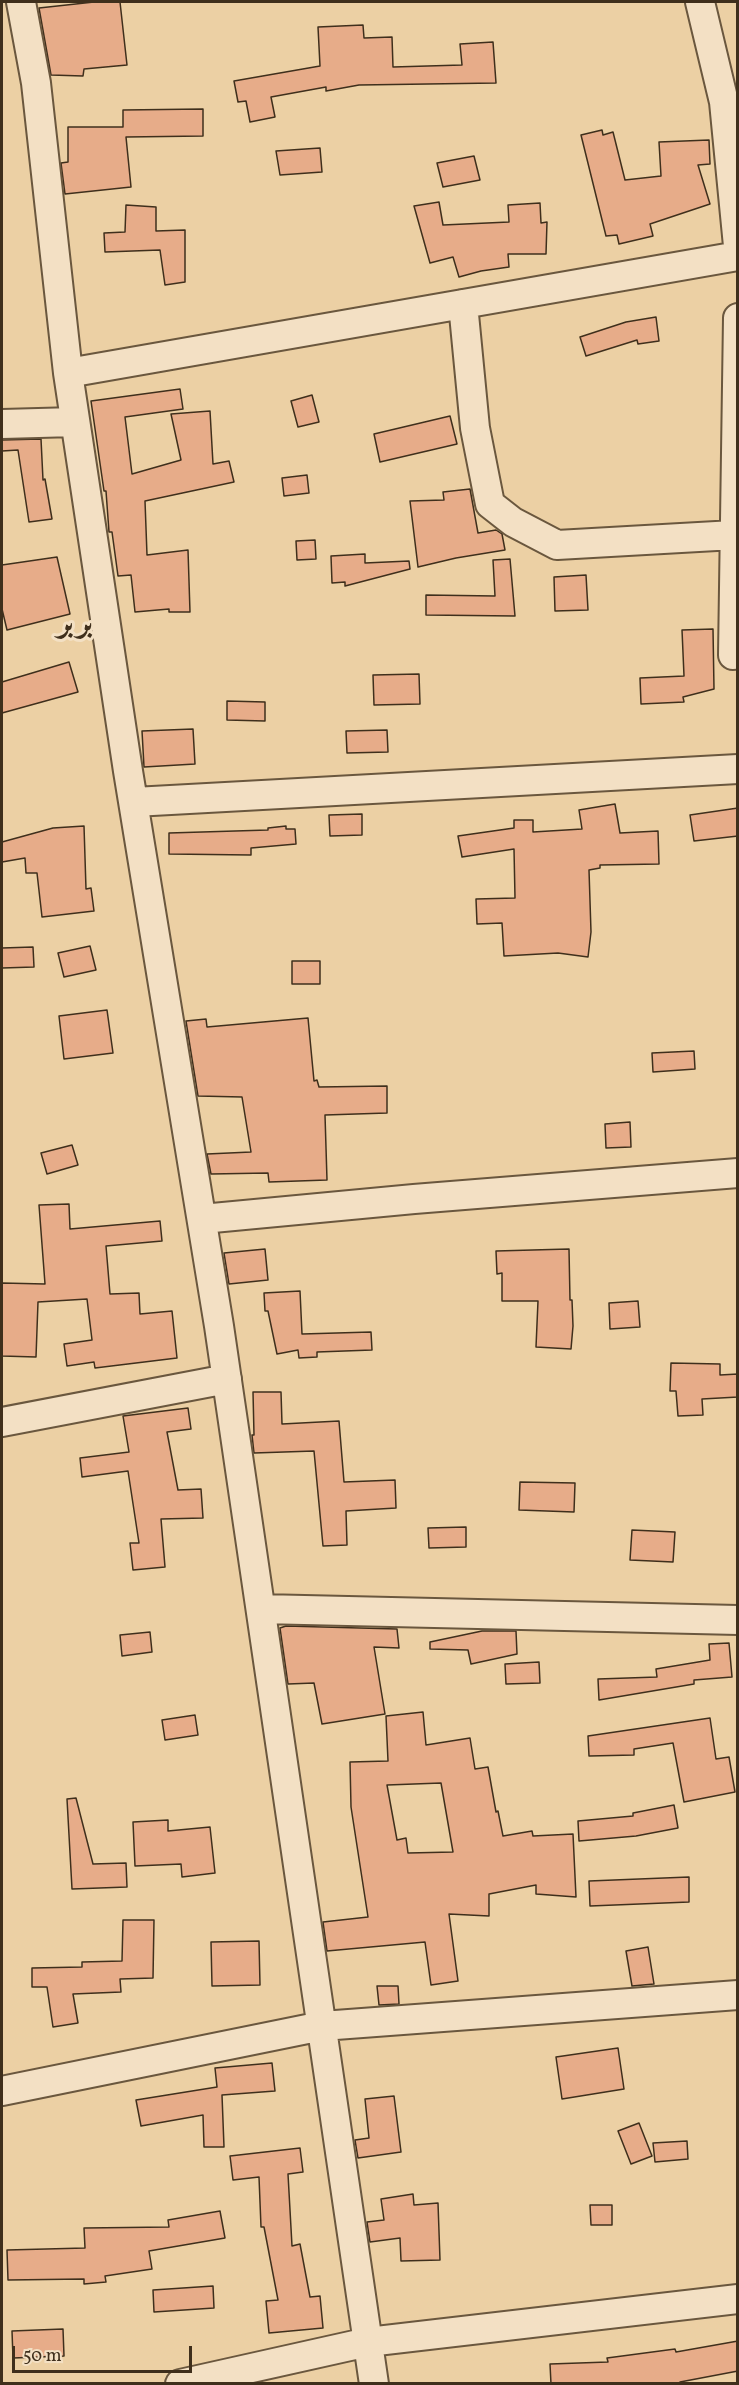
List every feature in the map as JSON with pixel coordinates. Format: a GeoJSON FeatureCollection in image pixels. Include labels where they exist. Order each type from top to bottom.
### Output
{"type":"FeatureCollection","features":[{"type":"Feature","properties":{"kind":"street"},"geometry":{"type":"LineString","coordinates":[[21,2],[36,83],[75,422],[227,1379],[374,2384]]}},
{"type":"Feature","properties":{"kind":"street"},"geometry":{"type":"LineString","coordinates":[[700,2],[724,102],[738,246]]}},
{"type":"Feature","properties":{"kind":"street"},"geometry":{"type":"LineString","coordinates":[[68,373],[738,256]]}},
{"type":"Feature","properties":{"kind":"street"},"geometry":{"type":"LineString","coordinates":[[463,304],[475,428],[490,504],[513,522],[557,545],[734,535]]}},
{"type":"Feature","properties":{"kind":"street"},"geometry":{"type":"LineString","coordinates":[[733,655],[738,318]]}},
{"type":"Feature","properties":{"kind":"street"},"geometry":{"type":"LineString","coordinates":[[2,424],[75,422]]}},
{"type":"Feature","properties":{"kind":"street"},"geometry":{"type":"LineString","coordinates":[[134,802],[738,769]]}},
{"type":"Feature","properties":{"kind":"street"},"geometry":{"type":"LineString","coordinates":[[202,1220],[425,1198],[738,1173]]}},
{"type":"Feature","properties":{"kind":"street"},"geometry":{"type":"LineString","coordinates":[[2,1422],[227,1379]]}},
{"type":"Feature","properties":{"kind":"street"},"geometry":{"type":"LineString","coordinates":[[261,1609],[738,1620]]}},
{"type":"Feature","properties":{"kind":"street"},"geometry":{"type":"LineString","coordinates":[[2,2091],[322,2026],[738,1995]]}},
{"type":"Feature","properties":{"kind":"street"},"geometry":{"type":"LineString","coordinates":[[180,2384],[368,2342],[738,2299]]}},
{"type":"Feature","properties":{"kind":"building"},"geometry":{"type":"Polygon","coordinates":[[[94,2],[120,2],[127,65],[84,69],[83,76],[51,75],[39,8],[94,2]]]}},
{"type":"Feature","properties":{"kind":"building"},"geometry":{"type":"Polygon","coordinates":[[[363,25],[364,38],[392,37],[393,67],[462,65],[460,44],[493,42],[496,83],[359,85],[326,91],[326,87],[271,97],[275,117],[250,122],[246,101],[238,102],[234,81],[320,66],[318,27],[363,25]]]}},
{"type":"Feature","properties":{"kind":"building"},"geometry":{"type":"Polygon","coordinates":[[[203,109],[203,136],[126,137],[131,187],[65,194],[61,163],[68,162],[68,127],[123,127],[123,110],[203,109]]]}},
{"type":"Feature","properties":{"kind":"building"},"geometry":{"type":"Polygon","coordinates":[[[602,130],[603,135],[613,132],[625,180],[661,176],[659,142],[709,140],[710,164],[698,165],[710,204],[650,224],[653,236],[619,244],[617,235],[606,236],[581,135],[602,130]]]}},
{"type":"Feature","properties":{"kind":"building"},"geometry":{"type":"Polygon","coordinates":[[[320,148],[322,172],[280,175],[276,151],[320,148]]]}},
{"type":"Feature","properties":{"kind":"building"},"geometry":{"type":"Polygon","coordinates":[[[474,156],[480,180],[443,187],[437,163],[474,156]]]}},
{"type":"Feature","properties":{"kind":"building"},"geometry":{"type":"Polygon","coordinates":[[[439,202],[443,225],[509,222],[508,205],[540,203],[541,223],[547,222],[546,254],[508,254],[509,267],[459,277],[453,257],[430,263],[414,206],[439,202]]]}},
{"type":"Feature","properties":{"kind":"building"},"geometry":{"type":"Polygon","coordinates":[[[126,205],[156,207],[156,231],[185,230],[185,282],[165,285],[160,250],[105,252],[104,233],[125,232],[126,205]]]}},
{"type":"Feature","properties":{"kind":"building"},"geometry":{"type":"Polygon","coordinates":[[[656,317],[659,341],[638,344],[637,340],[586,356],[580,337],[626,322],[656,317]]]}},
{"type":"Feature","properties":{"kind":"building"},"geometry":{"type":"Polygon","coordinates":[[[180,389],[183,409],[125,417],[132,474],[181,460],[171,414],[210,411],[213,464],[229,461],[234,482],[145,501],[147,555],[188,550],[190,612],[169,612],[169,609],[135,612],[131,575],[118,576],[112,532],[109,532],[106,491],[104,491],[91,401],[180,389]]]}},
{"type":"Feature","properties":{"kind":"building"},"geometry":{"type":"Polygon","coordinates":[[[312,395],[319,422],[298,427],[291,401],[312,395]]]}},
{"type":"Feature","properties":{"kind":"building"},"geometry":{"type":"Polygon","coordinates":[[[450,416],[457,444],[380,462],[374,434],[450,416]]]}},
{"type":"Feature","properties":{"kind":"building"},"geometry":{"type":"Polygon","coordinates":[[[41,439],[43,480],[45,479],[52,519],[29,522],[18,450],[2,451],[2,440],[41,439]]]}},
{"type":"Feature","properties":{"kind":"building"},"geometry":{"type":"Polygon","coordinates":[[[307,475],[309,493],[284,496],[282,478],[307,475]]]}},
{"type":"Feature","properties":{"kind":"building"},"geometry":{"type":"Polygon","coordinates":[[[470,489],[478,533],[496,530],[502,534],[505,550],[418,567],[410,501],[444,500],[443,492],[470,489]]]}},
{"type":"Feature","properties":{"kind":"building"},"geometry":{"type":"Polygon","coordinates":[[[315,540],[316,559],[297,560],[296,541],[315,540]]]}},
{"type":"Feature","properties":{"kind":"building"},"geometry":{"type":"Polygon","coordinates":[[[365,554],[365,563],[409,561],[410,569],[345,586],[345,582],[332,583],[331,556],[365,554]]]}},
{"type":"Feature","properties":{"kind":"building"},"geometry":{"type":"Polygon","coordinates":[[[57,557],[70,614],[7,630],[2,609],[2,565],[57,557]]]}},
{"type":"Feature","properties":{"kind":"building"},"geometry":{"type":"Polygon","coordinates":[[[510,559],[515,616],[426,615],[426,595],[495,596],[493,560],[510,559]]]}},
{"type":"Feature","properties":{"kind":"building"},"geometry":{"type":"Polygon","coordinates":[[[586,575],[588,610],[555,611],[554,577],[586,575]]]}},
{"type":"Feature","properties":{"kind":"building"},"geometry":{"type":"Polygon","coordinates":[[[713,629],[714,689],[683,697],[684,702],[641,704],[640,678],[684,676],[682,630],[713,629]]]}},
{"type":"Feature","properties":{"kind":"building"},"geometry":{"type":"Polygon","coordinates":[[[69,662],[78,692],[2,713],[2,682],[69,662]]]}},
{"type":"Feature","properties":{"kind":"building"},"geometry":{"type":"Polygon","coordinates":[[[419,674],[420,704],[374,705],[373,675],[419,674]]]}},
{"type":"Feature","properties":{"kind":"building"},"geometry":{"type":"Polygon","coordinates":[[[227,701],[265,702],[265,721],[227,720],[227,701]]]}},
{"type":"Feature","properties":{"kind":"building"},"geometry":{"type":"Polygon","coordinates":[[[193,729],[195,764],[144,767],[142,731],[193,729]]]}},
{"type":"Feature","properties":{"kind":"building"},"geometry":{"type":"Polygon","coordinates":[[[387,730],[388,752],[347,753],[346,731],[387,730]]]}},
{"type":"Feature","properties":{"kind":"building"},"geometry":{"type":"Polygon","coordinates":[[[615,804],[620,833],[658,831],[659,864],[600,865],[600,868],[589,870],[591,932],[588,957],[558,953],[504,956],[502,923],[477,924],[476,899],[515,898],[514,849],[462,857],[458,836],[514,828],[514,820],[533,820],[533,832],[582,829],[579,810],[615,804]]]}},
{"type":"Feature","properties":{"kind":"building"},"geometry":{"type":"Polygon","coordinates":[[[738,808],[738,836],[694,841],[690,815],[738,808]]]}},
{"type":"Feature","properties":{"kind":"building"},"geometry":{"type":"Polygon","coordinates":[[[362,814],[362,835],[330,836],[329,815],[362,814]]]}},
{"type":"Feature","properties":{"kind":"building"},"geometry":{"type":"Polygon","coordinates":[[[84,826],[86,889],[91,888],[94,911],[42,917],[37,873],[26,873],[25,858],[2,862],[2,842],[53,828],[84,826]]]}},
{"type":"Feature","properties":{"kind":"building"},"geometry":{"type":"Polygon","coordinates":[[[286,826],[286,829],[295,829],[296,844],[251,848],[251,855],[169,854],[169,833],[268,830],[268,828],[286,826]]]}},
{"type":"Feature","properties":{"kind":"building"},"geometry":{"type":"Polygon","coordinates":[[[90,946],[96,970],[64,977],[58,953],[90,946]]]}},
{"type":"Feature","properties":{"kind":"building"},"geometry":{"type":"Polygon","coordinates":[[[33,947],[34,967],[2,968],[2,948],[33,947]]]}},
{"type":"Feature","properties":{"kind":"building"},"geometry":{"type":"Polygon","coordinates":[[[292,961],[320,961],[320,984],[292,984],[292,961]]]}},
{"type":"Feature","properties":{"kind":"building"},"geometry":{"type":"Polygon","coordinates":[[[107,1010],[113,1053],[64,1059],[59,1016],[107,1010]]]}},
{"type":"Feature","properties":{"kind":"building"},"geometry":{"type":"Polygon","coordinates":[[[308,1018],[314,1081],[317,1080],[319,1087],[387,1086],[387,1113],[325,1115],[327,1180],[269,1182],[268,1173],[211,1174],[207,1154],[251,1152],[242,1097],[198,1096],[186,1021],[206,1019],[207,1027],[308,1018]]]}},
{"type":"Feature","properties":{"kind":"building"},"geometry":{"type":"Polygon","coordinates":[[[694,1051],[695,1069],[653,1072],[652,1053],[694,1051]]]}},
{"type":"Feature","properties":{"kind":"building"},"geometry":{"type":"Polygon","coordinates":[[[630,1122],[631,1147],[606,1148],[605,1124],[630,1122]]]}},
{"type":"Feature","properties":{"kind":"building"},"geometry":{"type":"Polygon","coordinates":[[[72,1145],[78,1165],[47,1174],[41,1153],[72,1145]]]}},
{"type":"Feature","properties":{"kind":"building"},"geometry":{"type":"Polygon","coordinates":[[[69,1204],[70,1229],[160,1221],[162,1241],[106,1246],[110,1294],[139,1293],[140,1314],[172,1311],[177,1358],[95,1368],[94,1362],[67,1366],[64,1344],[92,1340],[87,1299],[38,1302],[36,1357],[2,1356],[2,1283],[45,1284],[39,1205],[69,1204]]]}},
{"type":"Feature","properties":{"kind":"building"},"geometry":{"type":"Polygon","coordinates":[[[265,1249],[268,1280],[229,1284],[224,1253],[265,1249]]]}},
{"type":"Feature","properties":{"kind":"building"},"geometry":{"type":"Polygon","coordinates":[[[569,1249],[573,1326],[571,1349],[536,1347],[538,1301],[502,1301],[502,1273],[497,1274],[496,1251],[569,1249]]]}},
{"type":"Feature","properties":{"kind":"building"},"geometry":{"type":"Polygon","coordinates":[[[300,1291],[302,1334],[371,1332],[372,1350],[317,1352],[317,1357],[299,1358],[298,1350],[277,1354],[268,1311],[265,1311],[264,1293],[300,1291]]]}},
{"type":"Feature","properties":{"kind":"building"},"geometry":{"type":"Polygon","coordinates":[[[638,1301],[640,1327],[610,1329],[609,1303],[638,1301]]]}},
{"type":"Feature","properties":{"kind":"building"},"geometry":{"type":"Polygon","coordinates":[[[671,1363],[720,1364],[720,1375],[738,1374],[738,1397],[702,1399],[703,1415],[678,1416],[676,1391],[670,1391],[671,1363]]]}},
{"type":"Feature","properties":{"kind":"building"},"geometry":{"type":"Polygon","coordinates":[[[253,1392],[281,1392],[282,1424],[339,1421],[344,1482],[395,1480],[396,1508],[346,1511],[347,1545],[323,1546],[314,1451],[254,1453],[253,1392]]]}},
{"type":"Feature","properties":{"kind":"building"},"geometry":{"type":"Polygon","coordinates":[[[188,1408],[191,1429],[167,1432],[178,1490],[201,1489],[203,1518],[161,1519],[165,1567],[133,1570],[130,1543],[139,1543],[128,1471],[82,1477],[80,1458],[129,1452],[123,1416],[188,1408]]]}},
{"type":"Feature","properties":{"kind":"building"},"geometry":{"type":"Polygon","coordinates":[[[520,1482],[575,1483],[574,1512],[519,1510],[520,1482]]]}},
{"type":"Feature","properties":{"kind":"building"},"geometry":{"type":"Polygon","coordinates":[[[466,1527],[466,1547],[429,1548],[428,1528],[466,1527]]]}},
{"type":"Feature","properties":{"kind":"building"},"geometry":{"type":"Polygon","coordinates":[[[632,1530],[675,1532],[673,1562],[630,1560],[632,1530]]]}},
{"type":"Feature","properties":{"kind":"building"},"geometry":{"type":"Polygon","coordinates":[[[286,1626],[397,1629],[399,1648],[374,1647],[385,1714],[322,1724],[314,1683],[288,1684],[280,1628],[286,1626]]]}},
{"type":"Feature","properties":{"kind":"building"},"geometry":{"type":"Polygon","coordinates":[[[482,1631],[516,1631],[517,1654],[471,1664],[468,1650],[430,1649],[430,1642],[482,1631]]]}},
{"type":"Feature","properties":{"kind":"building"},"geometry":{"type":"Polygon","coordinates":[[[150,1632],[152,1652],[122,1656],[120,1635],[150,1632]]]}},
{"type":"Feature","properties":{"kind":"building"},"geometry":{"type":"Polygon","coordinates":[[[729,1643],[732,1677],[694,1680],[694,1684],[599,1700],[598,1679],[657,1677],[656,1669],[710,1660],[709,1644],[729,1643]]]}},
{"type":"Feature","properties":{"kind":"building"},"geometry":{"type":"Polygon","coordinates":[[[539,1662],[540,1683],[506,1684],[505,1664],[539,1662]]]}},
{"type":"Feature","properties":{"kind":"building"},"geometry":{"type":"Polygon","coordinates":[[[423,1712],[426,1745],[470,1738],[475,1769],[488,1767],[503,1836],[532,1831],[533,1836],[573,1834],[576,1897],[536,1894],[536,1885],[489,1894],[489,1916],[449,1914],[458,1981],[431,1985],[425,1942],[327,1951],[323,1922],[368,1917],[351,1807],[350,1762],[388,1761],[386,1716],[423,1712]],[[441,1783],[387,1785],[397,1840],[406,1838],[408,1853],[453,1852],[441,1783]]]}},
{"type":"Feature","properties":{"kind":"building"},"geometry":{"type":"Polygon","coordinates":[[[195,1715],[198,1735],[165,1740],[162,1720],[195,1715]]]}},
{"type":"Feature","properties":{"kind":"building"},"geometry":{"type":"Polygon","coordinates":[[[710,1718],[716,1759],[729,1757],[735,1792],[684,1802],[673,1743],[634,1749],[634,1755],[589,1756],[588,1736],[710,1718]]]}},
{"type":"Feature","properties":{"kind":"building"},"geometry":{"type":"Polygon","coordinates":[[[76,1798],[93,1864],[126,1863],[127,1887],[72,1889],[67,1799],[76,1798]]]}},
{"type":"Feature","properties":{"kind":"building"},"geometry":{"type":"Polygon","coordinates":[[[674,1805],[678,1828],[636,1836],[579,1841],[578,1821],[633,1816],[633,1813],[674,1805]]]}},
{"type":"Feature","properties":{"kind":"building"},"geometry":{"type":"Polygon","coordinates":[[[168,1820],[168,1831],[210,1827],[215,1873],[182,1877],[181,1864],[135,1866],[133,1822],[168,1820]]]}},
{"type":"Feature","properties":{"kind":"building"},"geometry":{"type":"Polygon","coordinates":[[[689,1877],[689,1902],[590,1906],[589,1881],[689,1877]]]}},
{"type":"Feature","properties":{"kind":"building"},"geometry":{"type":"Polygon","coordinates":[[[123,1920],[154,1920],[153,1978],[120,1979],[121,1992],[73,1994],[78,2023],[53,2027],[47,1987],[32,1987],[32,1968],[82,1967],[82,1962],[122,1961],[123,1920]]]}},
{"type":"Feature","properties":{"kind":"building"},"geometry":{"type":"Polygon","coordinates":[[[259,1941],[260,1985],[212,1986],[211,1942],[259,1941]]]}},
{"type":"Feature","properties":{"kind":"building"},"geometry":{"type":"Polygon","coordinates":[[[648,1947],[654,1984],[632,1986],[626,1951],[648,1947]]]}},
{"type":"Feature","properties":{"kind":"building"},"geometry":{"type":"Polygon","coordinates":[[[377,1986],[398,1986],[399,2004],[379,2005],[377,1986]]]}},
{"type":"Feature","properties":{"kind":"building"},"geometry":{"type":"Polygon","coordinates":[[[618,2048],[624,2089],[562,2099],[556,2057],[618,2048]]]}},
{"type":"Feature","properties":{"kind":"building"},"geometry":{"type":"Polygon","coordinates":[[[272,2063],[275,2091],[222,2095],[224,2147],[204,2147],[203,2115],[141,2126],[136,2100],[217,2087],[215,2068],[272,2063]]]}},
{"type":"Feature","properties":{"kind":"building"},"geometry":{"type":"Polygon","coordinates":[[[394,2096],[401,2152],[358,2158],[355,2140],[369,2138],[365,2099],[394,2096]]]}},
{"type":"Feature","properties":{"kind":"building"},"geometry":{"type":"Polygon","coordinates":[[[639,2123],[652,2156],[631,2164],[618,2131],[639,2123]]]}},
{"type":"Feature","properties":{"kind":"building"},"geometry":{"type":"Polygon","coordinates":[[[687,2141],[688,2159],[655,2162],[653,2143],[687,2141]]]}},
{"type":"Feature","properties":{"kind":"building"},"geometry":{"type":"Polygon","coordinates":[[[300,2148],[303,2172],[288,2174],[292,2246],[300,2244],[310,2297],[320,2296],[323,2328],[269,2333],[266,2301],[278,2300],[264,2227],[261,2227],[259,2177],[233,2180],[230,2156],[300,2148]]]}},
{"type":"Feature","properties":{"kind":"building"},"geometry":{"type":"Polygon","coordinates":[[[413,2194],[414,2205],[438,2203],[440,2260],[401,2261],[400,2238],[370,2242],[367,2222],[384,2220],[381,2199],[413,2194]]]}},
{"type":"Feature","properties":{"kind":"building"},"geometry":{"type":"Polygon","coordinates":[[[590,2205],[612,2205],[612,2225],[591,2225],[590,2205]]]}},
{"type":"Feature","properties":{"kind":"building"},"geometry":{"type":"Polygon","coordinates":[[[220,2211],[225,2238],[149,2251],[152,2269],[105,2276],[106,2282],[84,2284],[84,2279],[8,2280],[7,2250],[85,2248],[84,2228],[169,2227],[168,2220],[220,2211]]]}},
{"type":"Feature","properties":{"kind":"building"},"geometry":{"type":"Polygon","coordinates":[[[213,2286],[214,2308],[154,2312],[153,2290],[213,2286]]]}},
{"type":"Feature","properties":{"kind":"building"},"geometry":{"type":"Polygon","coordinates":[[[63,2329],[64,2356],[13,2358],[12,2331],[63,2329]]]}},
{"type":"Feature","properties":{"kind":"building"},"geometry":{"type":"Polygon","coordinates":[[[738,2341],[738,2371],[680,2382],[680,2384],[551,2384],[550,2364],[608,2362],[607,2358],[675,2349],[676,2352],[738,2341]]]}},
{"type":"Feature","properties":{"kind":"district","name":"بربر"},"geometry":{"type":"Point","coordinates":[75,626]}}]}
